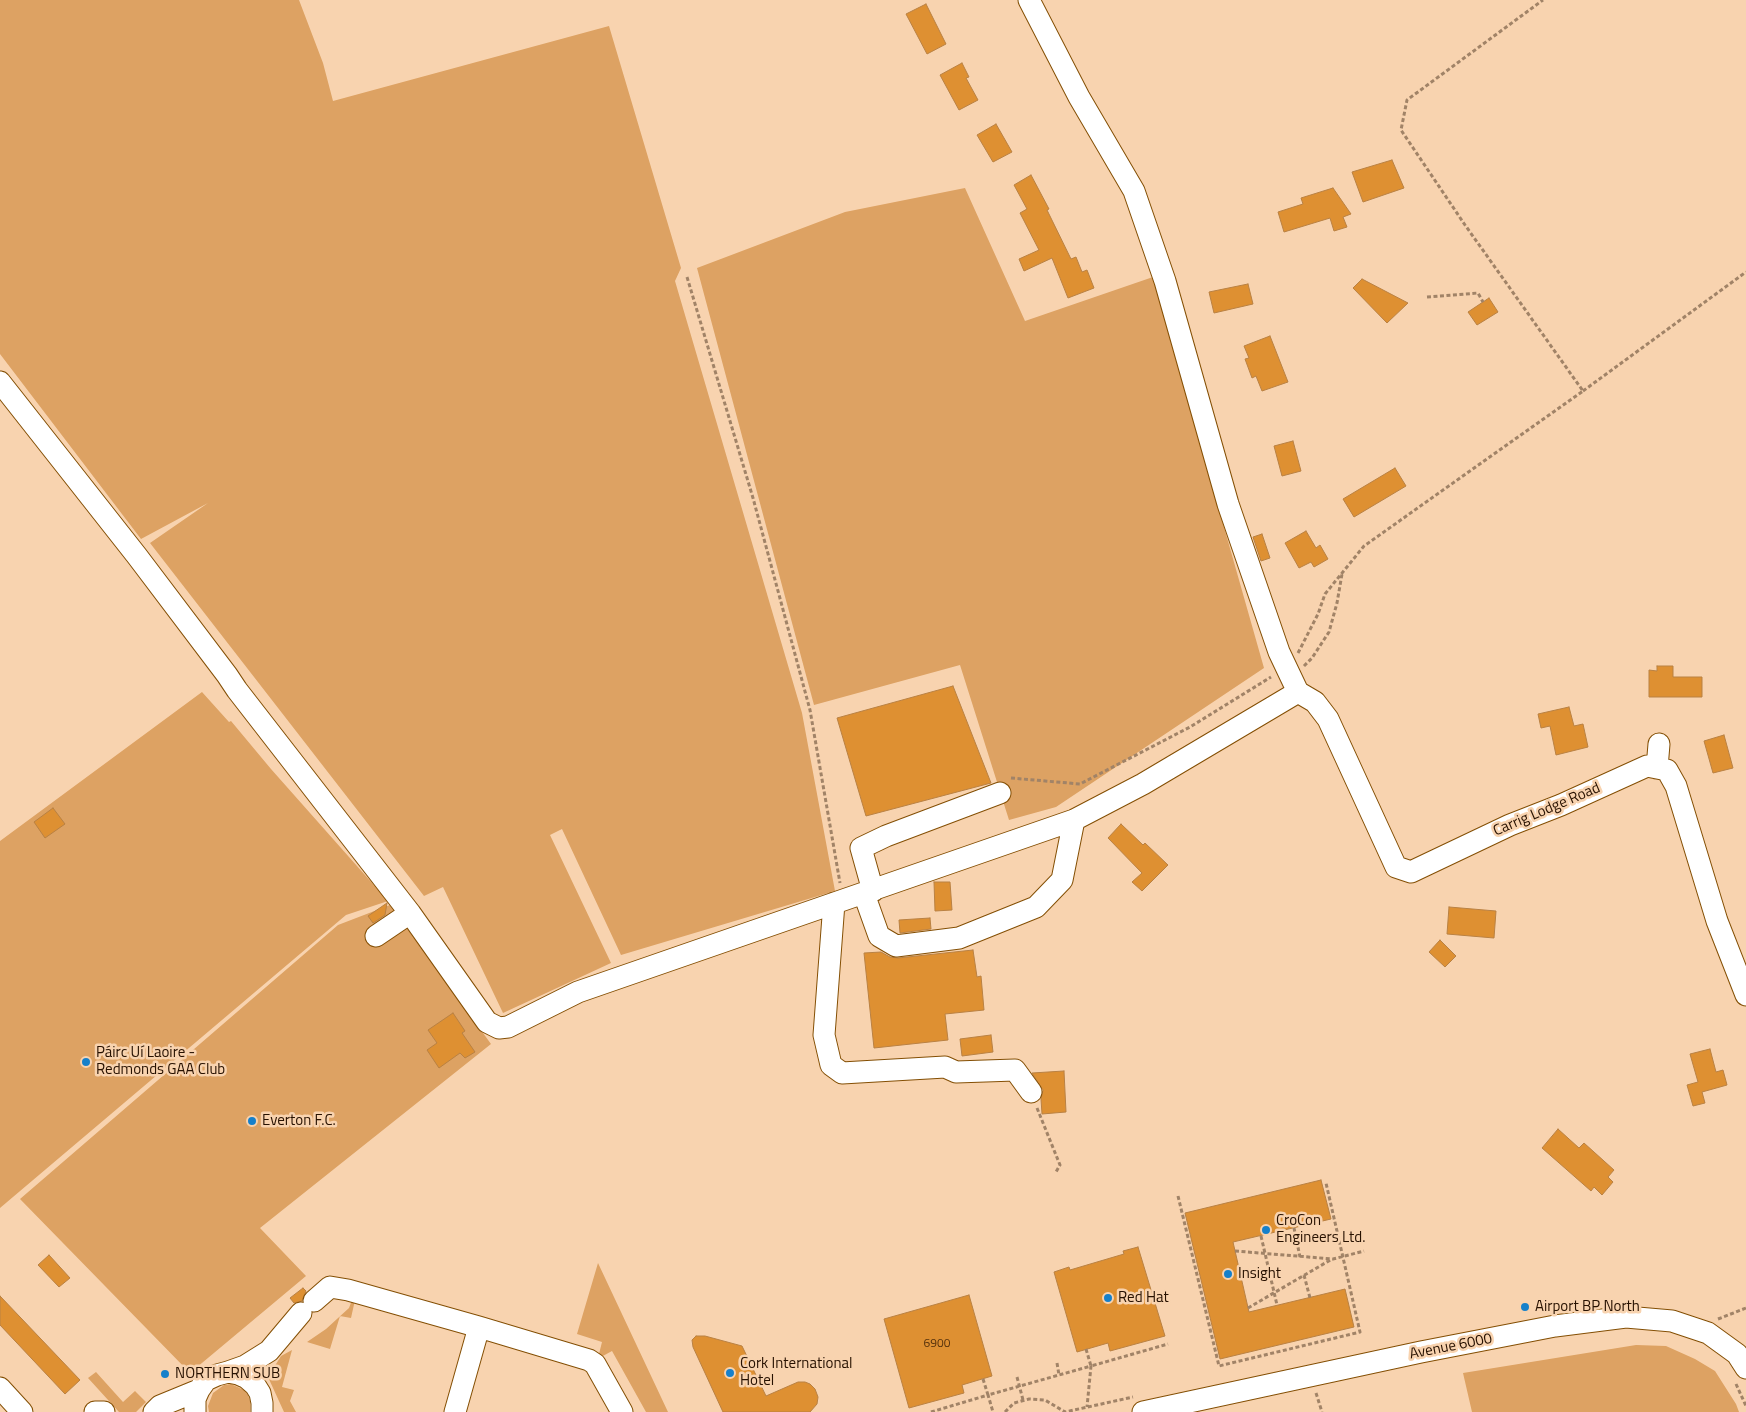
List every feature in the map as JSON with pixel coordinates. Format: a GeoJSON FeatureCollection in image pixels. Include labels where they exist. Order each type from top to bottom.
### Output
{"type":"FeatureCollection","features":[{"type":"Feature","properties":{"kind":"street"},"geometry":{"type":"LineString","coordinates":[[0,382],[136,556],[227,675],[236,690],[410,914],[487,1022],[499,1028],[508,1027],[578,992],[1074,820],[1143,784],[1287,682],[1228,504],[1165,281],[1134,192],[1079,96],[1029,0]]}},
{"type":"Feature","properties":{"kind":"street","name":"Carrig Lodge Road"},"geometry":{"type":"LineString","coordinates":[[1287,682],[1315,702],[1328,719],[1396,867],[1411,872],[1510,825],[1561,805],[1647,766],[1656,768]]}},
{"type":"Feature","properties":{"kind":"street"},"geometry":{"type":"LineString","coordinates":[[1659,744],[1656,768],[1667,770],[1676,786],[1717,921],[1746,995]]}},
{"type":"Feature","properties":{"kind":"street"},"geometry":{"type":"LineString","coordinates":[[1002,785],[861,848],[868,893],[879,936],[896,946],[959,938],[1036,907],[1062,880],[1074,820]]}},
{"type":"Feature","properties":{"kind":"street"},"geometry":{"type":"LineString","coordinates":[[839,902],[824,1035],[831,1065],[842,1073],[945,1067],[956,1072],[1015,1070],[1031,1092]]}},
{"type":"Feature","properties":{"kind":"street"},"geometry":{"type":"LineString","coordinates":[[376,936],[410,914]]}},
{"type":"Feature","properties":{"kind":"street"},"geometry":{"type":"LineString","coordinates":[[195,1412],[195,1399],[206,1380],[217,1374],[246,1366],[269,1351],[308,1307],[330,1287],[479,1327],[589,1360],[595,1364],[622,1412]]}},
{"type":"Feature","properties":{"kind":"street","name":"Avenue 6000"},"geometry":{"type":"LineString","coordinates":[[1143,1412],[1421,1352],[1555,1326],[1626,1317],[1672,1321],[1708,1333],[1737,1354],[1741,1375]]}},
{"type":"Feature","properties":{"kind":"street"},"geometry":{"type":"LineString","coordinates":[[455,1412],[479,1327]]}},
{"type":"Feature","properties":{"kind":"street"},"geometry":{"type":"LineString","coordinates":[[228,1372],[247,1378],[255,1385],[260,1393],[263,1409]]}},
{"type":"Feature","properties":{"kind":"street"},"geometry":{"type":"LineString","coordinates":[[0,1388],[22,1412]]}},
{"type":"Feature","properties":{"kind":"street"},"geometry":{"type":"LineString","coordinates":[[154,1412],[160,1406],[199,1390]]}},
{"type":"Feature","properties":{"kind":"street"},"geometry":{"type":"LineString","coordinates":[[95,1412],[104,1412]]}},
{"type":"Feature","properties":{"kind":"path"},"geometry":{"type":"LineString","coordinates":[[1543,0],[1407,100],[1401,130],[1465,225],[1583,391]]}},
{"type":"Feature","properties":{"kind":"path"},"geometry":{"type":"LineString","coordinates":[[1296,658],[1318,614],[1325,594],[1364,546],[1583,391],[1746,272]]}},
{"type":"Feature","properties":{"kind":"path"},"geometry":{"type":"LineString","coordinates":[[687,277],[753,498],[810,710],[820,762],[839,902]]}},
{"type":"Feature","properties":{"kind":"path"},"geometry":{"type":"LineString","coordinates":[[1427,297],[1478,293],[1483,302]]}},
{"type":"Feature","properties":{"kind":"path"},"geometry":{"type":"LineString","coordinates":[[1002,785],[1080,784],[1190,727],[1287,682],[1312,658],[1329,632],[1337,603],[1342,573]]}},
{"type":"Feature","properties":{"kind":"path"},"geometry":{"type":"LineString","coordinates":[[1031,1092],[1060,1165],[1056,1172]]}},
{"type":"Feature","properties":{"kind":"path"},"geometry":{"type":"LineString","coordinates":[[1178,1196],[1219,1366],[1360,1332],[1326,1183]]}},
{"type":"Feature","properties":{"kind":"path"},"geometry":{"type":"LineString","coordinates":[[1294,1228],[1300,1257]]}},
{"type":"Feature","properties":{"kind":"path"},"geometry":{"type":"LineString","coordinates":[[1261,1236],[1277,1306]]}},
{"type":"Feature","properties":{"kind":"path"},"geometry":{"type":"LineString","coordinates":[[1235,1251],[1333,1259]]}},
{"type":"Feature","properties":{"kind":"path"},"geometry":{"type":"LineString","coordinates":[[1248,1308],[1333,1259],[1364,1251]]}},
{"type":"Feature","properties":{"kind":"path"},"geometry":{"type":"LineString","coordinates":[[1304,1275],[1310,1298]]}},
{"type":"Feature","properties":{"kind":"path"},"geometry":{"type":"LineString","coordinates":[[1718,1319],[1746,1308]]}},
{"type":"Feature","properties":{"kind":"path"},"geometry":{"type":"LineString","coordinates":[[931,1412],[1168,1344]]}},
{"type":"Feature","properties":{"kind":"path"},"geometry":{"type":"LineString","coordinates":[[1005,1412],[1014,1404],[1023,1400],[1036,1399],[1045,1400],[1065,1412],[1087,1407],[1091,1366],[1086,1349]]}},
{"type":"Feature","properties":{"kind":"path"},"geometry":{"type":"LineString","coordinates":[[1057,1363],[1060,1375]]}},
{"type":"Feature","properties":{"kind":"path"},"geometry":{"type":"LineString","coordinates":[[1741,1375],[1740,1390],[1746,1406]]}},
{"type":"Feature","properties":{"kind":"path"},"geometry":{"type":"LineString","coordinates":[[1017,1376],[1023,1400]]}},
{"type":"Feature","properties":{"kind":"path"},"geometry":{"type":"LineString","coordinates":[[983,1379],[993,1412]]}},
{"type":"Feature","properties":{"kind":"path"},"geometry":{"type":"LineString","coordinates":[[1306,1395],[1325,1391]]}},
{"type":"Feature","properties":{"kind":"path"},"geometry":{"type":"LineString","coordinates":[[1316,1393],[1322,1412]]}},
{"type":"Feature","properties":{"kind":"shaded area"},"geometry":{"type":"Polygon","coordinates":[[[0,0],[299,0],[323,63],[333,101],[609,26],[681,268],[675,281],[802,713],[835,891],[621,955],[562,829],[550,835],[611,963],[503,1013],[443,887],[424,896],[150,543],[208,503],[141,539],[0,354],[0,0]]]}},
{"type":"Feature","properties":{"kind":"shaded area"},"geometry":{"type":"Polygon","coordinates":[[[965,188],[1025,321],[1153,277],[1264,668],[1056,807],[1009,820],[960,665],[814,705],[697,268],[845,212],[965,188]]]}},
{"type":"Feature","properties":{"kind":"shaded area","name":"Páirc Uí Laoire - Redmonds GAA Club"},"geometry":{"type":"Polygon","coordinates":[[[202,692],[229,722],[231,721],[388,901],[346,915],[0,1208],[0,841],[202,692]]]}},
{"type":"Feature","properties":{"kind":"shaded area","name":"Everton F.C."},"geometry":{"type":"Polygon","coordinates":[[[390,905],[491,1044],[260,1228],[306,1276],[190,1373],[20,1199],[338,925],[390,905]]]}},
{"type":"Feature","properties":{"kind":"shaded area"},"geometry":{"type":"Polygon","coordinates":[[[598,1263],[668,1412],[646,1412],[612,1351],[601,1357],[599,1354],[602,1342],[577,1334],[598,1263]]]}},
{"type":"Feature","properties":{"kind":"shaded area"},"geometry":{"type":"Polygon","coordinates":[[[352,1300],[355,1300],[351,1318],[340,1316],[349,1308],[352,1300]]]}},
{"type":"Feature","properties":{"kind":"shaded area"},"geometry":{"type":"Polygon","coordinates":[[[340,1316],[330,1349],[307,1342],[326,1329],[340,1316]]]}},
{"type":"Feature","properties":{"kind":"shaded area"},"geometry":{"type":"Polygon","coordinates":[[[1636,1345],[1666,1346],[1695,1359],[1715,1371],[1739,1412],[1472,1412],[1463,1373],[1636,1345]]]}},
{"type":"Feature","properties":{"kind":"shaded area"},"geometry":{"type":"Polygon","coordinates":[[[292,1350],[282,1387],[294,1390],[290,1401],[296,1412],[284,1412],[268,1377],[281,1356],[292,1350]]]}},
{"type":"Feature","properties":{"kind":"shaded area"},"geometry":{"type":"Polygon","coordinates":[[[96,1372],[123,1402],[135,1391],[146,1402],[136,1412],[119,1412],[88,1378],[96,1372]]]}},
{"type":"Feature","properties":{"kind":"shaded area"},"geometry":{"type":"Polygon","coordinates":[[[231,1384],[244,1390],[248,1395],[250,1412],[209,1412],[208,1406],[213,1393],[224,1385],[231,1384]]]}},
{"type":"Feature","properties":{"kind":"building"},"geometry":{"type":"Polygon","coordinates":[[[926,4],[946,44],[927,54],[906,14],[926,4]]]}},
{"type":"Feature","properties":{"kind":"building"},"geometry":{"type":"Polygon","coordinates":[[[962,63],[969,77],[966,78],[978,100],[959,110],[940,75],[962,63]]]}},
{"type":"Feature","properties":{"kind":"building"},"geometry":{"type":"Polygon","coordinates":[[[996,124],[1012,152],[993,162],[977,135],[996,124]]]}},
{"type":"Feature","properties":{"kind":"building"},"geometry":{"type":"Polygon","coordinates":[[[1392,160],[1404,188],[1363,202],[1352,172],[1392,160]]]}},
{"type":"Feature","properties":{"kind":"building"},"geometry":{"type":"Polygon","coordinates":[[[1031,175],[1049,209],[1047,210],[1071,259],[1076,257],[1082,272],[1087,270],[1094,288],[1068,298],[1052,258],[1024,271],[1019,259],[1039,250],[1020,213],[1027,209],[1014,185],[1031,175]]]}},
{"type":"Feature","properties":{"kind":"building"},"geometry":{"type":"Polygon","coordinates":[[[1333,188],[1351,214],[1343,217],[1347,227],[1334,231],[1330,218],[1284,232],[1278,212],[1303,204],[1301,198],[1333,188]]]}},
{"type":"Feature","properties":{"kind":"building"},"geometry":{"type":"Polygon","coordinates":[[[1362,279],[1408,303],[1387,323],[1353,288],[1362,279]]]}},
{"type":"Feature","properties":{"kind":"building"},"geometry":{"type":"Polygon","coordinates":[[[1248,284],[1253,304],[1214,313],[1209,292],[1248,284]]]}},
{"type":"Feature","properties":{"kind":"building"},"geometry":{"type":"Polygon","coordinates":[[[1489,298],[1498,312],[1477,325],[1468,312],[1489,298]]]}},
{"type":"Feature","properties":{"kind":"building"},"geometry":{"type":"Polygon","coordinates":[[[1270,336],[1288,382],[1262,391],[1256,376],[1252,378],[1245,359],[1249,358],[1244,346],[1270,336]]]}},
{"type":"Feature","properties":{"kind":"building"},"geometry":{"type":"Polygon","coordinates":[[[1293,441],[1301,471],[1282,476],[1274,446],[1293,441]]]}},
{"type":"Feature","properties":{"kind":"building"},"geometry":{"type":"Polygon","coordinates":[[[1395,468],[1406,486],[1354,517],[1343,499],[1395,468]]]}},
{"type":"Feature","properties":{"kind":"building"},"geometry":{"type":"Polygon","coordinates":[[[1306,531],[1316,548],[1320,545],[1328,559],[1314,567],[1311,562],[1299,568],[1285,543],[1306,531]]]}},
{"type":"Feature","properties":{"kind":"building"},"geometry":{"type":"Polygon","coordinates":[[[1262,534],[1270,558],[1261,561],[1253,537],[1262,534]]]}},
{"type":"Feature","properties":{"kind":"building"},"geometry":{"type":"Polygon","coordinates":[[[1657,666],[1673,666],[1673,677],[1702,677],[1702,697],[1649,697],[1649,670],[1657,671],[1657,666]]]}},
{"type":"Feature","properties":{"kind":"building"},"geometry":{"type":"Polygon","coordinates":[[[953,686],[991,783],[866,816],[837,718],[953,686]]]}},
{"type":"Feature","properties":{"kind":"building"},"geometry":{"type":"Polygon","coordinates":[[[1569,707],[1574,726],[1583,724],[1588,747],[1556,755],[1550,726],[1541,728],[1538,714],[1569,707]]]}},
{"type":"Feature","properties":{"kind":"building"},"geometry":{"type":"Polygon","coordinates":[[[1724,735],[1733,768],[1713,773],[1704,741],[1724,735]]]}},
{"type":"Feature","properties":{"kind":"building"},"geometry":{"type":"Polygon","coordinates":[[[53,808],[65,824],[45,838],[34,822],[53,808]]]}},
{"type":"Feature","properties":{"kind":"building"},"geometry":{"type":"Polygon","coordinates":[[[1121,824],[1168,865],[1142,891],[1132,882],[1142,873],[1108,838],[1121,824]]]}},
{"type":"Feature","properties":{"kind":"building"},"geometry":{"type":"Polygon","coordinates":[[[934,882],[950,882],[952,910],[935,911],[934,882]]]}},
{"type":"Feature","properties":{"kind":"building"},"geometry":{"type":"Polygon","coordinates":[[[387,903],[385,915],[373,923],[368,916],[387,903]]]}},
{"type":"Feature","properties":{"kind":"building"},"geometry":{"type":"Polygon","coordinates":[[[1449,907],[1496,911],[1494,938],[1447,934],[1449,907]]]}},
{"type":"Feature","properties":{"kind":"building"},"geometry":{"type":"Polygon","coordinates":[[[930,918],[931,929],[900,933],[899,920],[930,918]]]}},
{"type":"Feature","properties":{"kind":"building"},"geometry":{"type":"Polygon","coordinates":[[[1440,940],[1456,956],[1445,967],[1429,952],[1440,940]]]}},
{"type":"Feature","properties":{"kind":"building"},"geometry":{"type":"Polygon","coordinates":[[[973,950],[977,977],[981,976],[984,1010],[945,1014],[948,1040],[874,1048],[864,953],[881,952],[890,957],[898,958],[973,950]]]}},
{"type":"Feature","properties":{"kind":"building"},"geometry":{"type":"Polygon","coordinates":[[[453,1013],[465,1031],[462,1033],[475,1052],[465,1058],[460,1053],[439,1068],[427,1050],[437,1043],[428,1030],[453,1013]]]}},
{"type":"Feature","properties":{"kind":"building"},"geometry":{"type":"Polygon","coordinates":[[[991,1035],[993,1052],[962,1056],[960,1039],[991,1035]]]}},
{"type":"Feature","properties":{"kind":"building"},"geometry":{"type":"Polygon","coordinates":[[[1710,1049],[1716,1072],[1723,1070],[1727,1085],[1702,1092],[1705,1103],[1693,1106],[1687,1085],[1698,1082],[1690,1054],[1710,1049]]]}},
{"type":"Feature","properties":{"kind":"building"},"geometry":{"type":"Polygon","coordinates":[[[1064,1071],[1066,1112],[1042,1114],[1041,1099],[1043,1090],[1032,1073],[1064,1071]]]}},
{"type":"Feature","properties":{"kind":"building"},"geometry":{"type":"Polygon","coordinates":[[[1558,1129],[1579,1148],[1584,1143],[1614,1170],[1608,1177],[1613,1182],[1602,1195],[1594,1187],[1591,1191],[1542,1148],[1558,1129]]]}},
{"type":"Feature","properties":{"kind":"building"},"geometry":{"type":"Polygon","coordinates":[[[1321,1180],[1331,1219],[1233,1242],[1249,1312],[1345,1289],[1354,1327],[1220,1359],[1185,1213],[1321,1180]]]}},
{"type":"Feature","properties":{"kind":"building"},"geometry":{"type":"Polygon","coordinates":[[[1138,1247],[1165,1336],[1110,1351],[1108,1343],[1077,1352],[1054,1272],[1069,1267],[1070,1270],[1124,1254],[1123,1251],[1138,1247]]]}},
{"type":"Feature","properties":{"kind":"building"},"geometry":{"type":"Polygon","coordinates":[[[49,1255],[70,1278],[59,1287],[38,1265],[49,1255]]]}},
{"type":"Feature","properties":{"kind":"building"},"geometry":{"type":"Polygon","coordinates":[[[303,1288],[306,1291],[302,1301],[294,1303],[290,1298],[303,1288]]]}},
{"type":"Feature","properties":{"kind":"building"},"geometry":{"type":"Polygon","coordinates":[[[969,1295],[992,1376],[962,1385],[964,1393],[909,1408],[884,1319],[969,1295]]]}},
{"type":"Feature","properties":{"kind":"building"},"geometry":{"type":"Polygon","coordinates":[[[0,1296],[80,1380],[65,1394],[0,1325],[0,1296]]]}},
{"type":"Feature","properties":{"kind":"building","name":"Cork International Hotel"},"geometry":{"type":"Polygon","coordinates":[[[696,1336],[705,1336],[742,1346],[766,1396],[798,1382],[805,1382],[815,1389],[818,1397],[817,1404],[810,1412],[723,1412],[693,1347],[692,1340],[696,1336]]]}},
{"type":"Feature","properties":{"kind":"place","name":"Páirc Uí Laoire - Redmonds GAA Club"},"geometry":{"type":"Point","coordinates":[86,1062]}},
{"type":"Feature","properties":{"kind":"place","name":"Everton F.C."},"geometry":{"type":"Point","coordinates":[252,1121]}},
{"type":"Feature","properties":{"kind":"place","name":"CroCon Engineers Ltd."},"geometry":{"type":"Point","coordinates":[1266,1230]}},
{"type":"Feature","properties":{"kind":"place","name":"Insight"},"geometry":{"type":"Point","coordinates":[1228,1274]}},
{"type":"Feature","properties":{"kind":"place","name":"Red Hat"},"geometry":{"type":"Point","coordinates":[1108,1298]}},
{"type":"Feature","properties":{"kind":"place","name":"Airport BP North"},"geometry":{"type":"Point","coordinates":[1525,1307]}},
{"type":"Feature","properties":{"kind":"place","name":"Cork International Hotel"},"geometry":{"type":"Point","coordinates":[730,1373]}},
{"type":"Feature","properties":{"kind":"place","name":"NORTHERN SUB"},"geometry":{"type":"Point","coordinates":[165,1374]}}]}
